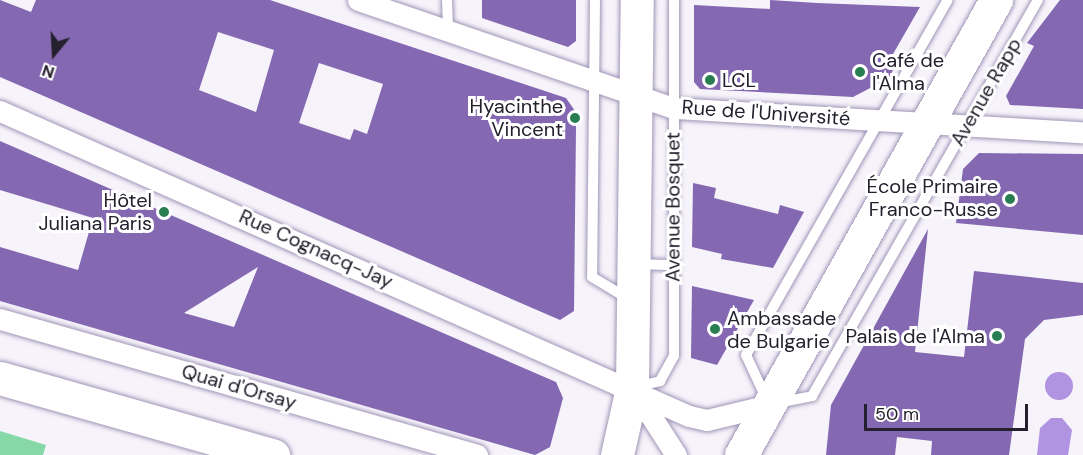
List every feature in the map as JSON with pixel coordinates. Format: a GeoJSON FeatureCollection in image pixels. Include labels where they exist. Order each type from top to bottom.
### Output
{"type":"FeatureCollection","features":[{"type":"Feature","properties":{"kind":"main road","name":"Avenue Bosquet"},"geometry":{"type":"LineString","coordinates":[[617,455],[632,388],[636,264],[637,0]]}},
{"type":"Feature","properties":{"kind":"main road","name":"Avenue Rapp"},"geometry":{"type":"LineString","coordinates":[[769,405],[996,0]]}},
{"type":"Feature","properties":{"kind":"main road"},"geometry":{"type":"LineString","coordinates":[[0,378],[273,455]]}},
{"type":"Feature","properties":{"kind":"main road"},"geometry":{"type":"LineString","coordinates":[[741,455],[769,405]]}},
{"type":"Feature","properties":{"kind":"street","name":"Rue de l'Université"},"geometry":{"type":"LineString","coordinates":[[368,2],[674,108],[966,127],[1083,132]]}},
{"type":"Feature","properties":{"kind":"street","name":"Rue Cognacq-Jay"},"geometry":{"type":"LineString","coordinates":[[0,111],[707,420],[769,405]]}},
{"type":"Feature","properties":{"kind":"street","name":"Quai d'Orsay"},"geometry":{"type":"LineString","coordinates":[[0,319],[477,455]]}},
{"type":"Feature","properties":{"kind":"street"},"geometry":{"type":"LineString","coordinates":[[632,388],[676,455]]}},
{"type":"Feature","properties":{"kind":"lane"},"geometry":{"type":"LineString","coordinates":[[447,0],[448,30]]}},
{"type":"Feature","properties":{"kind":"lane"},"geometry":{"type":"LineString","coordinates":[[595,0],[592,276],[635,302]]}},
{"type":"Feature","properties":{"kind":"lane","name":"Avenue Bosquet"},"geometry":{"type":"LineString","coordinates":[[632,388],[660,381],[670,369],[673,265],[674,0]]}},
{"type":"Feature","properties":{"kind":"lane"},"geometry":{"type":"LineString","coordinates":[[769,405],[746,355],[883,121],[948,0]]}},
{"type":"Feature","properties":{"kind":"lane","name":"Avenue Rapp"},"geometry":{"type":"LineString","coordinates":[[769,405],[812,396],[1038,0]]}},
{"type":"Feature","properties":{"kind":"lane"},"geometry":{"type":"LineString","coordinates":[[636,264],[673,265]]}},
{"type":"Feature","properties":{"kind":"green space"},"geometry":{"type":"Polygon","coordinates":[[[0,431],[46,445],[43,455],[0,455],[0,431]]]}},
{"type":"Feature","properties":{"kind":"shaded area"},"geometry":{"type":"Polygon","coordinates":[[[1059,372],[1069,376],[1073,386],[1069,396],[1059,400],[1049,396],[1045,386],[1049,376],[1059,372]]]}},
{"type":"Feature","properties":{"kind":"shaded area"},"geometry":{"type":"Polygon","coordinates":[[[1051,418],[1062,418],[1072,430],[1068,455],[1037,455],[1040,428],[1051,418]]]}},
{"type":"Feature","properties":{"kind":"building"},"geometry":{"type":"Polygon","coordinates":[[[0,0],[31,12],[36,0],[270,0],[566,98],[575,111],[576,128],[574,311],[560,320],[0,77],[0,0]],[[218,32],[199,90],[256,112],[274,50],[218,32]],[[319,63],[299,123],[350,140],[354,129],[367,134],[383,84],[319,63]]]}},
{"type":"Feature","properties":{"kind":"building"},"geometry":{"type":"Polygon","coordinates":[[[482,0],[576,0],[576,41],[568,47],[482,18],[482,0]]]}},
{"type":"Feature","properties":{"kind":"building"},"geometry":{"type":"Polygon","coordinates":[[[770,0],[920,7],[889,61],[896,65],[883,88],[876,85],[853,97],[700,89],[694,82],[694,5],[770,9],[770,0]]]}},
{"type":"Feature","properties":{"kind":"building"},"geometry":{"type":"Polygon","coordinates":[[[1060,0],[1083,0],[1083,109],[1010,105],[1006,96],[1034,46],[1027,43],[1060,0]]]}},
{"type":"Feature","properties":{"kind":"building"},"geometry":{"type":"Polygon","coordinates":[[[0,141],[556,382],[563,398],[550,447],[535,455],[0,301],[0,247],[78,270],[93,218],[0,190],[0,141]],[[258,267],[184,313],[234,327],[258,267]]]}},
{"type":"Feature","properties":{"kind":"building","name":"École Primaire Franco-Russe"},"geometry":{"type":"Polygon","coordinates":[[[979,153],[1083,154],[1083,235],[956,223],[963,169],[979,153]]]}},
{"type":"Feature","properties":{"kind":"building"},"geometry":{"type":"Polygon","coordinates":[[[693,183],[716,188],[714,198],[778,214],[780,205],[804,212],[773,268],[721,259],[722,254],[692,247],[693,183]]]}},
{"type":"Feature","properties":{"kind":"building"},"geometry":{"type":"Polygon","coordinates":[[[928,229],[915,352],[964,357],[974,271],[1083,283],[1083,315],[1044,320],[1025,339],[1009,455],[931,455],[932,441],[897,437],[895,455],[826,455],[831,405],[928,229]]]}},
{"type":"Feature","properties":{"kind":"building","name":"Ambassade de Bulgarie"},"geometry":{"type":"Polygon","coordinates":[[[692,286],[754,300],[717,365],[691,358],[692,286]]]}},
{"type":"Feature","properties":{"kind":"place","name":"Café de l'Alma"},"geometry":{"type":"Point","coordinates":[860,72]}},
{"type":"Feature","properties":{"kind":"place","name":"LCL"},"geometry":{"type":"Point","coordinates":[710,80]}},
{"type":"Feature","properties":{"kind":"place","name":"Hyacinthe Vincent"},"geometry":{"type":"Point","coordinates":[575,118]}},
{"type":"Feature","properties":{"kind":"place","name":"École Primaire Franco-Russe"},"geometry":{"type":"Point","coordinates":[1010,199]}},
{"type":"Feature","properties":{"kind":"place","name":"Hôtel Juliana Paris"},"geometry":{"type":"Point","coordinates":[164,212]}},
{"type":"Feature","properties":{"kind":"place","name":"Ambassade de Bulgarie"},"geometry":{"type":"Point","coordinates":[715,329]}},
{"type":"Feature","properties":{"kind":"place","name":"Palais de l'Alma"},"geometry":{"type":"Point","coordinates":[997,336]}}]}
